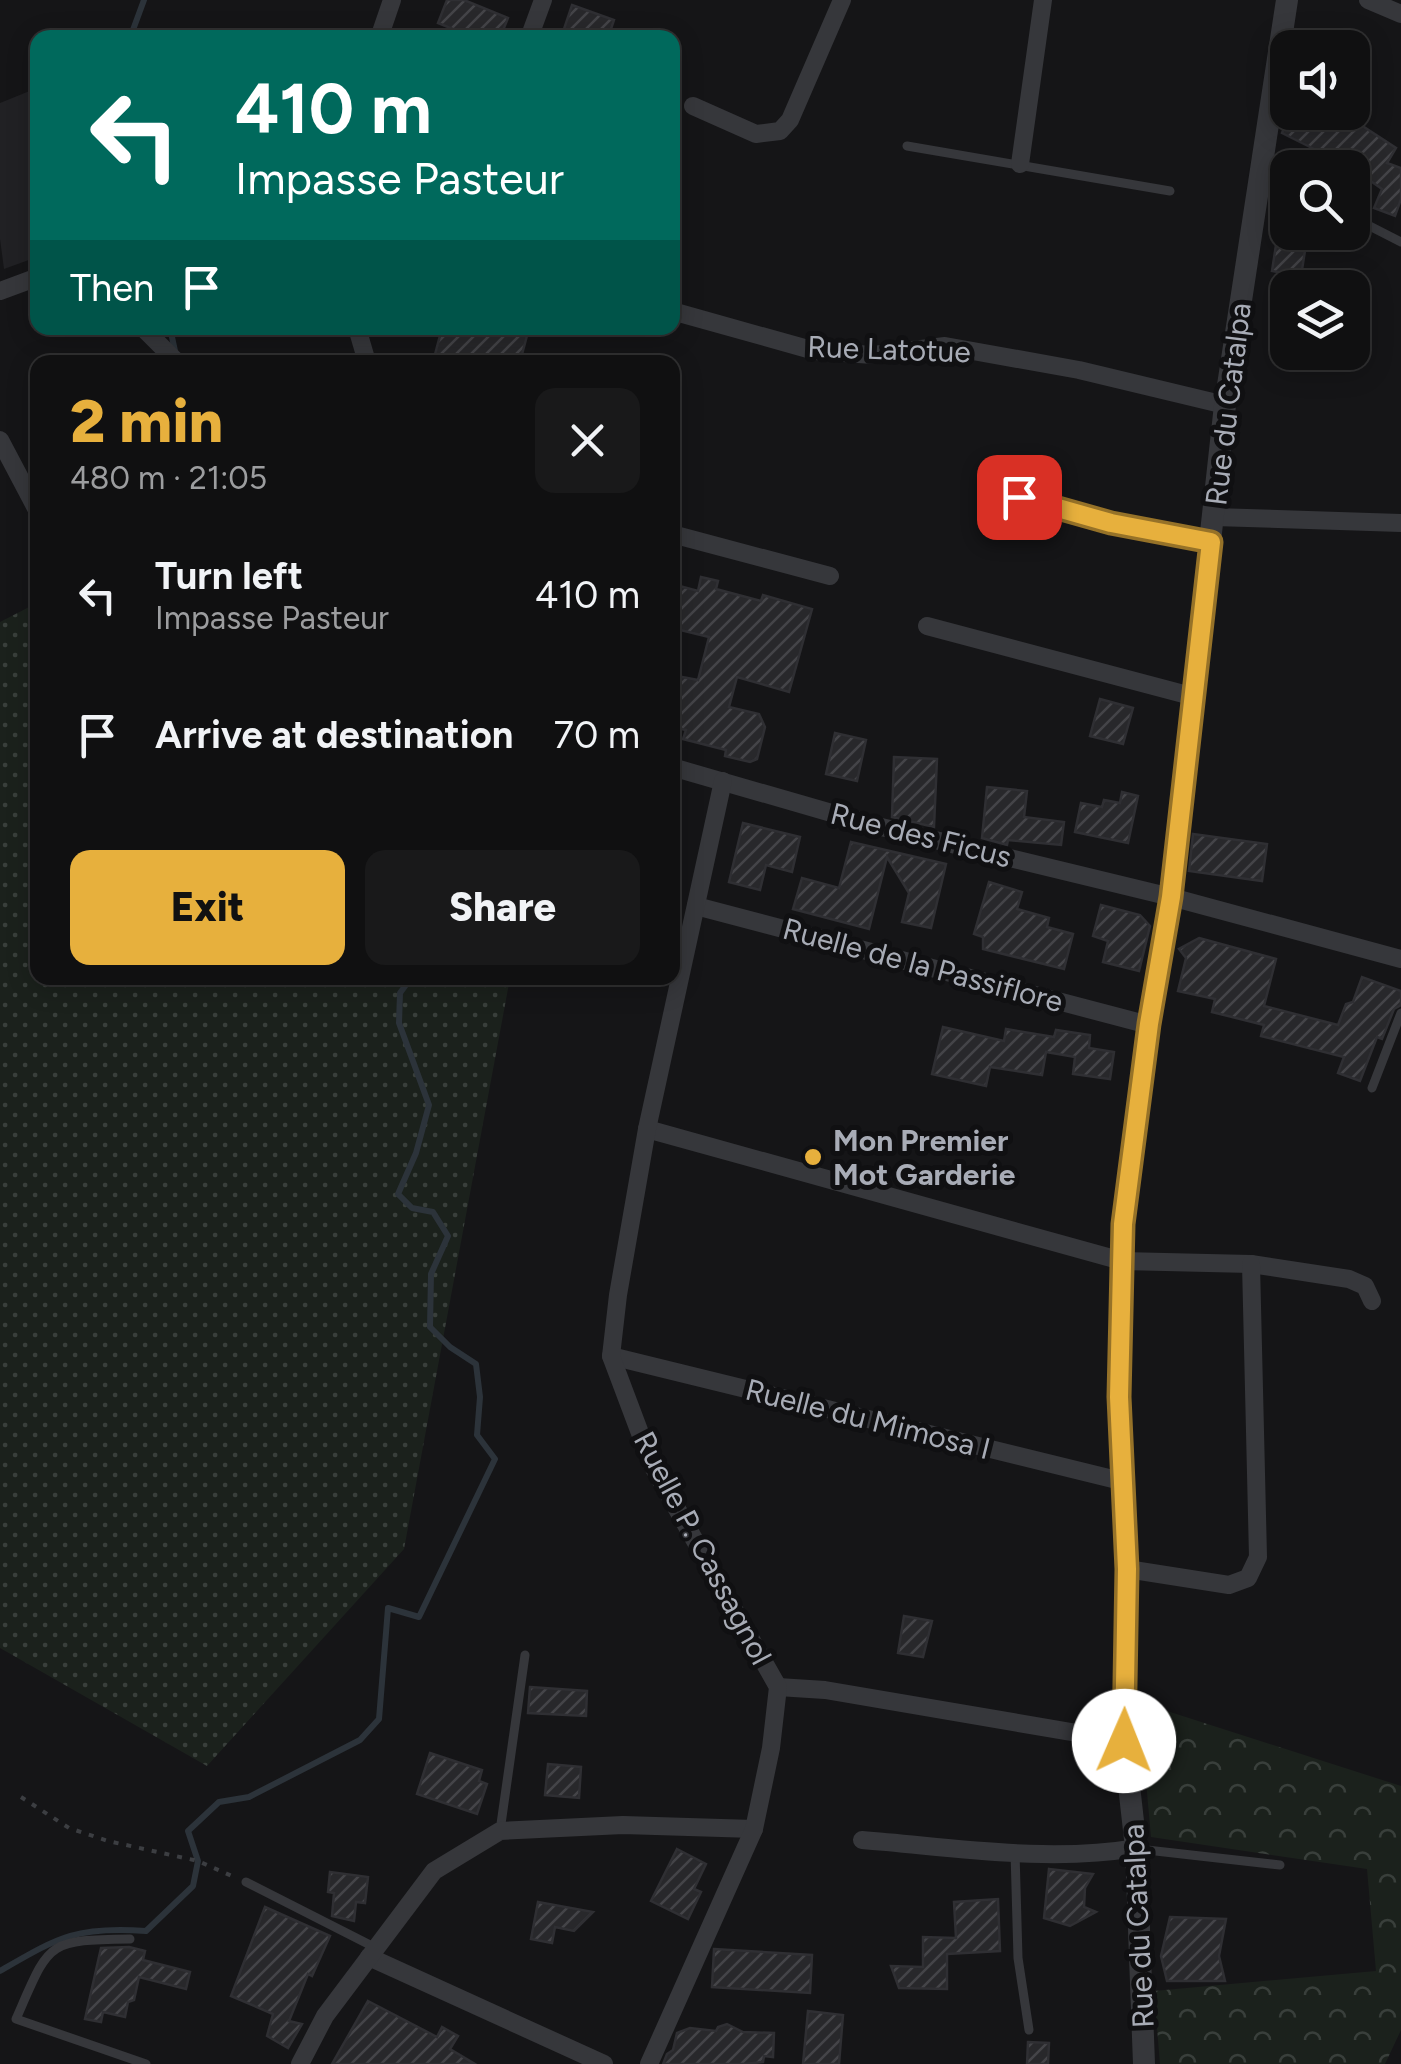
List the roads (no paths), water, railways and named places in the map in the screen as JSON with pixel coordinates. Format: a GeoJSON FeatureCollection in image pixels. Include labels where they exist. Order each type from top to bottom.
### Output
{"type":"FeatureCollection","features":[{"type":"Feature","properties":{"kind":"street"},"geometry":{"type":"LineString","coordinates":[[382,30],[392,0]]}},
{"type":"Feature","properties":{"kind":"street"},"geometry":{"type":"LineString","coordinates":[[532,30],[543,0]]}},
{"type":"Feature","properties":{"kind":"street"},"geometry":{"type":"LineString","coordinates":[[693,106],[756,134],[780,132],[790,120],[842,0]]}},
{"type":"Feature","properties":{"kind":"street"},"geometry":{"type":"LineString","coordinates":[[1020,164],[1042,0]]}},
{"type":"Feature","properties":{"kind":"street","name":"Rue du Catalpa"},"geometry":{"type":"LineString","coordinates":[[1214,517],[1225,405],[1287,0]]}},
{"type":"Feature","properties":{"kind":"street"},"geometry":{"type":"LineString","coordinates":[[1368,0],[1401,14]]}},
{"type":"Feature","properties":{"kind":"street"},"geometry":{"type":"LineString","coordinates":[[0,291],[30,280]]}},
{"type":"Feature","properties":{"kind":"street","name":"Rue Latotue"},"geometry":{"type":"LineString","coordinates":[[680,314],[815,351],[873,354],[945,346],[1080,370],[1225,405]]}},
{"type":"Feature","properties":{"kind":"street"},"geometry":{"type":"LineString","coordinates":[[149,335],[170,355]]}},
{"type":"Feature","properties":{"kind":"street"},"geometry":{"type":"LineString","coordinates":[[0,440],[30,497]]}},
{"type":"Feature","properties":{"kind":"street"},"geometry":{"type":"LineString","coordinates":[[1214,517],[1401,523]]}},
{"type":"Feature","properties":{"kind":"street"},"geometry":{"type":"LineString","coordinates":[[680,536],[830,576]]}},
{"type":"Feature","properties":{"kind":"street","name":"Rue du Catalpa"},"geometry":{"type":"LineString","coordinates":[[1144,2064],[1136,1848],[1124,1741],[1127,1569],[1119,1397],[1123,1224],[1149,1024],[1171,897],[1211,542]]}},
{"type":"Feature","properties":{"kind":"street"},"geometry":{"type":"LineString","coordinates":[[927,626],[1195,698]]}},
{"type":"Feature","properties":{"kind":"street","name":"Rue des Ficus"},"geometry":{"type":"LineString","coordinates":[[680,769],[873,825],[1171,897],[1401,959]]}},
{"type":"Feature","properties":{"kind":"street","name":"Ruelle P. Cassagnol"},"geometry":{"type":"LineString","coordinates":[[680,979],[723,781]]}},
{"type":"Feature","properties":{"kind":"street","name":"Ruelle de la Passiflore"},"geometry":{"type":"LineString","coordinates":[[696,906],[1149,1024]]}},
{"type":"Feature","properties":{"kind":"street","name":"Ruelle P. Cassagnol"},"geometry":{"type":"LineString","coordinates":[[649,2064],[754,1829],[772,1748],[778,1687],[652,1465],[612,1356],[618,1295],[647,1129],[679,985]]}},
{"type":"Feature","properties":{"kind":"street"},"geometry":{"type":"LineString","coordinates":[[647,1129],[1122,1262],[1251,1264],[1349,1279],[1365,1286],[1372,1301]]}},
{"type":"Feature","properties":{"kind":"street"},"geometry":{"type":"LineString","coordinates":[[1127,1569],[1229,1585],[1248,1578],[1258,1557],[1251,1264]]}},
{"type":"Feature","properties":{"kind":"street","name":"Ruelle du Mimosa I"},"geometry":{"type":"LineString","coordinates":[[612,1356],[1125,1482]]}},
{"type":"Feature","properties":{"kind":"street"},"geometry":{"type":"LineString","coordinates":[[778,1687],[826,1690],[1124,1741]]}},
{"type":"Feature","properties":{"kind":"street"},"geometry":{"type":"LineString","coordinates":[[300,2064],[325,2016],[434,1871],[500,1831],[623,1825],[754,1829]]}},
{"type":"Feature","properties":{"kind":"street"},"geometry":{"type":"LineString","coordinates":[[862,1840],[1015,1852],[1105,1854],[1136,1848]]}},
{"type":"Feature","properties":{"kind":"street"},"geometry":{"type":"LineString","coordinates":[[372,1952],[604,2064]]}},
{"type":"Feature","properties":{"kind":"lane"},"geometry":{"type":"LineString","coordinates":[[907,146],[1170,190]]}},
{"type":"Feature","properties":{"kind":"lane"},"geometry":{"type":"LineString","coordinates":[[1259,168],[1270,174]]}},
{"type":"Feature","properties":{"kind":"lane"},"geometry":{"type":"LineString","coordinates":[[1370,226],[1401,242]]}},
{"type":"Feature","properties":{"kind":"lane"},"geometry":{"type":"LineString","coordinates":[[988,489],[1111,523],[1211,542],[1214,517]]}},
{"type":"Feature","properties":{"kind":"lane"},"geometry":{"type":"LineString","coordinates":[[1372,1088],[1401,1013]]}},
{"type":"Feature","properties":{"kind":"lane"},"geometry":{"type":"LineString","coordinates":[[500,1831],[525,1655]]}},
{"type":"Feature","properties":{"kind":"lane"},"geometry":{"type":"LineString","coordinates":[[1136,1848],[1280,1865]]}},
{"type":"Feature","properties":{"kind":"lane"},"geometry":{"type":"LineString","coordinates":[[1015,1852],[1018,1958],[1029,2030]]}},
{"type":"Feature","properties":{"kind":"lane"},"geometry":{"type":"LineString","coordinates":[[246,1882],[372,1952]]}},
{"type":"Feature","properties":{"kind":"lane"},"geometry":{"type":"LineString","coordinates":[[130,1939],[58,1945],[43,1960],[16,2019],[146,2064]]}},
{"type":"Feature","properties":{"kind":"waterway"},"geometry":{"type":"LineString","coordinates":[[133,30],[144,0]]}},
{"type":"Feature","properties":{"kind":"waterway"},"geometry":{"type":"LineString","coordinates":[[172,335],[175,351]]}},
{"type":"Feature","properties":{"kind":"waterway"},"geometry":{"type":"LineString","coordinates":[[0,1971],[69,1936],[102,1930],[146,1931],[193,1886],[198,1861],[188,1831],[219,1802],[249,1797],[360,1740],[379,1719],[388,1608],[419,1617],[495,1459],[477,1435],[480,1397],[476,1364],[450,1347],[430,1327],[431,1274],[448,1236],[433,1212],[412,1208],[398,1194],[416,1153],[429,1105],[399,1023],[400,993],[406,985]]}},
{"type":"Feature","properties":{"kind":"place","name":"Mon Premier Mot Garderie"},"geometry":{"type":"Point","coordinates":[813,1157]}}]}
